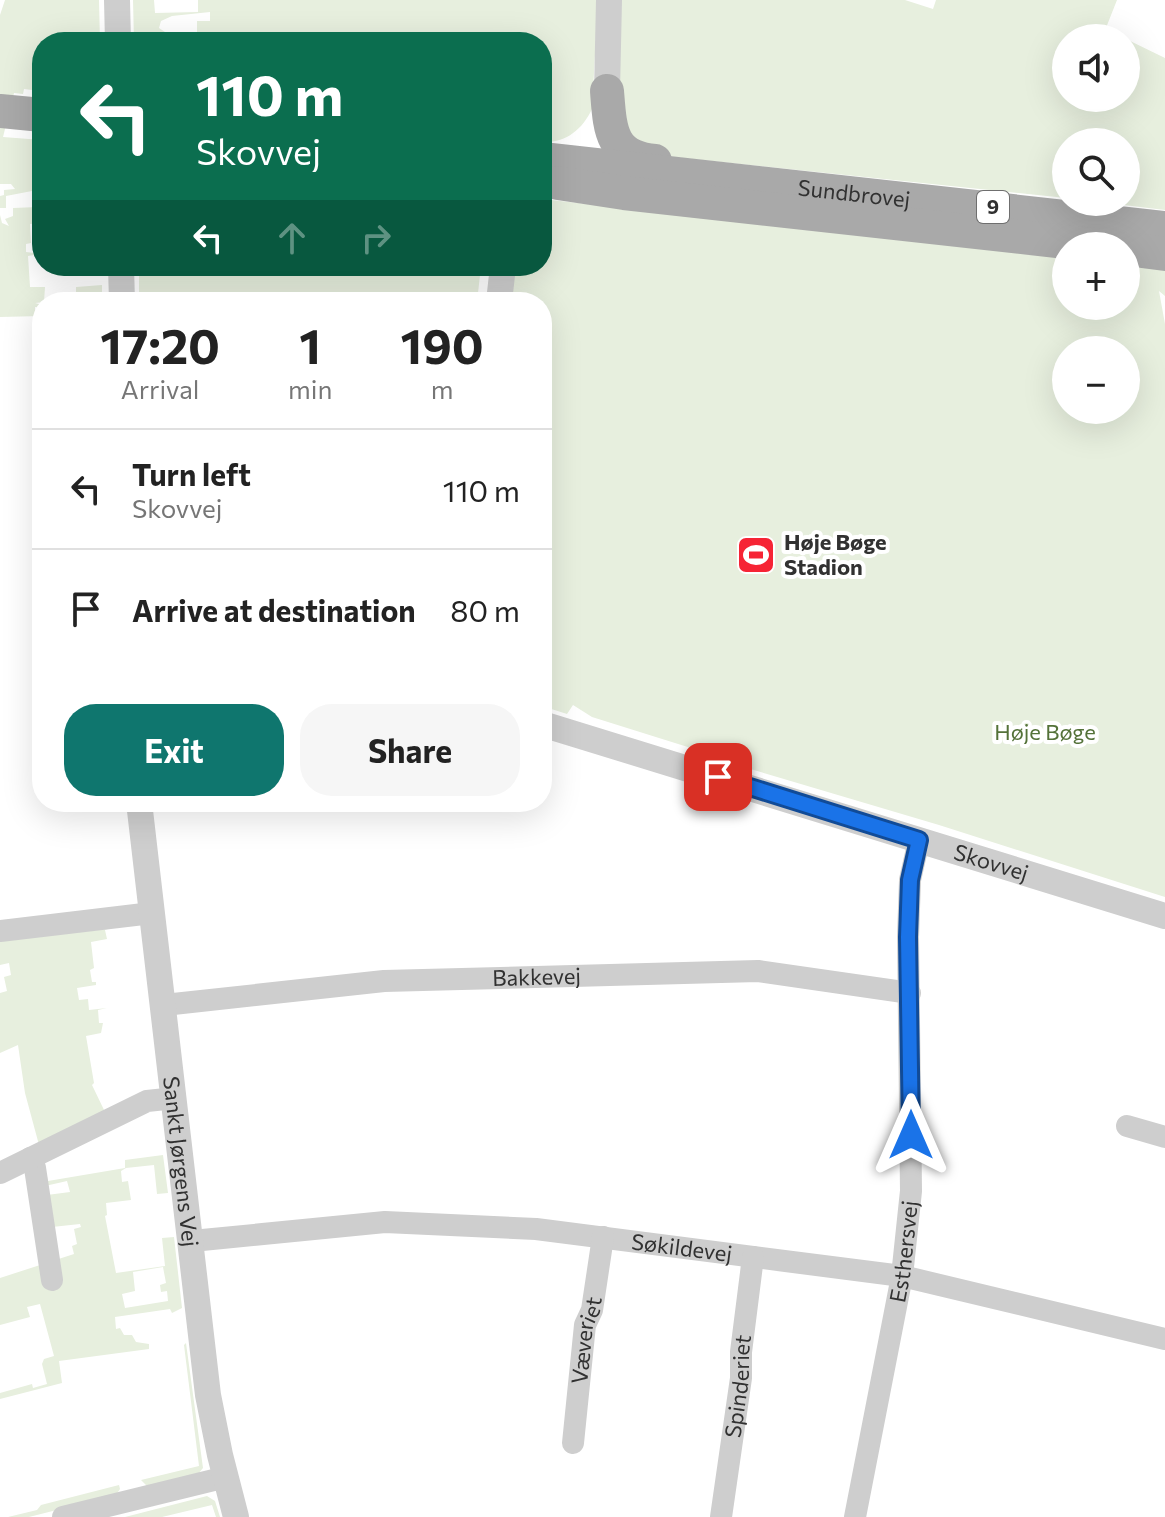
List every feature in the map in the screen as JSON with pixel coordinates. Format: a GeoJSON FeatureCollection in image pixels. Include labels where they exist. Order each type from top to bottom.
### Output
{"type":"FeatureCollection","features":[{"type":"Feature","properties":{"kind":"main road"},"geometry":{"type":"LineString","coordinates":[[552,166],[583,150],[596,130],[607,91]]}},
{"type":"Feature","properties":{"kind":"main road"},"geometry":{"type":"LineString","coordinates":[[607,91],[612,132],[632,157],[782,176],[821,188]]}},
{"type":"Feature","properties":{"kind":"main road"},"geometry":{"type":"LineString","coordinates":[[0,111],[32,114]]}},
{"type":"Feature","properties":{"kind":"main road","name":"Sundbrovej"},"geometry":{"type":"LineString","coordinates":[[552,167],[821,188],[1165,228]]}},
{"type":"Feature","properties":{"kind":"main road","name":"Sundbrovej"},"geometry":{"type":"LineString","coordinates":[[552,167],[624,193],[1052,240]]}},
{"type":"Feature","properties":{"kind":"main road"},"geometry":{"type":"LineString","coordinates":[[552,194],[624,193]]}},
{"type":"Feature","properties":{"kind":"main road"},"geometry":{"type":"LineString","coordinates":[[1140,251],[1165,254]]}},
{"type":"Feature","properties":{"kind":"street"},"geometry":{"type":"LineString","coordinates":[[117,0],[118,32]]}},
{"type":"Feature","properties":{"kind":"street"},"geometry":{"type":"LineString","coordinates":[[607,91],[609,0]]}},
{"type":"Feature","properties":{"kind":"street","name":"Skovvej"},"geometry":{"type":"LineString","coordinates":[[552,727],[1165,916]]}},
{"type":"Feature","properties":{"kind":"street","name":"Sankt Jørgens Vej"},"geometry":{"type":"LineString","coordinates":[[140,812],[208,1395],[236,1517]]}},
{"type":"Feature","properties":{"kind":"street","name":"Esthersvej"},"geometry":{"type":"LineString","coordinates":[[855,1517],[902,1276],[911,1191],[910,880],[919,840]]}},
{"type":"Feature","properties":{"kind":"street"},"geometry":{"type":"LineString","coordinates":[[0,931],[152,913]]}},
{"type":"Feature","properties":{"kind":"street","name":"Bakkevej"},"geometry":{"type":"LineString","coordinates":[[164,1005],[384,981],[758,971],[910,993]]}},
{"type":"Feature","properties":{"kind":"street"},"geometry":{"type":"LineString","coordinates":[[0,1173],[147,1101],[175,1098]]}},
{"type":"Feature","properties":{"kind":"street"},"geometry":{"type":"LineString","coordinates":[[1127,1126],[1165,1137]]}},
{"type":"Feature","properties":{"kind":"street"},"geometry":{"type":"LineString","coordinates":[[30,1158],[35,1168],[52,1280]]}},
{"type":"Feature","properties":{"kind":"street","name":"Søkildevej"},"geometry":{"type":"LineString","coordinates":[[192,1241],[385,1222],[536,1229],[902,1276],[1165,1339]]}},
{"type":"Feature","properties":{"kind":"street","name":"Væveriet"},"geometry":{"type":"LineString","coordinates":[[573,1443],[585,1325],[592,1310],[603,1237]]}},
{"type":"Feature","properties":{"kind":"street","name":"Spinderiet"},"geometry":{"type":"LineString","coordinates":[[721,1517],[741,1378],[741,1352],[753,1257]]}},
{"type":"Feature","properties":{"kind":"street"},"geometry":{"type":"LineString","coordinates":[[63,1517],[226,1477]]}},
{"type":"Feature","properties":{"kind":"green space"},"geometry":{"type":"Polygon","coordinates":[[[5,0],[99,0],[100,32],[32,32],[32,90],[24,89],[23,94],[14,93],[3,137],[32,139],[32,191],[6,196],[6,208],[0,208],[0,196],[4,195],[4,190],[15,189],[11,184],[0,184],[0,15],[5,0]]]}},
{"type":"Feature","properties":{"kind":"green space"},"geometry":{"type":"Polygon","coordinates":[[[133,0],[154,0],[155,13],[198,12],[198,0],[598,0],[592,109],[572,134],[552,142],[552,32],[197,32],[197,21],[210,21],[210,12],[172,16],[161,21],[159,28],[165,32],[134,32],[133,0]]]}},
{"type":"Feature","properties":{"kind":"green space"},"geometry":{"type":"Polygon","coordinates":[[[619,0],[905,0],[933,9],[936,0],[1117,0],[1108,24],[1052,24],[1052,112],[1140,112],[1140,46],[1165,58],[1165,210],[1140,207],[1140,128],[1052,128],[1052,197],[664,156],[628,141],[617,94],[619,0]]]}},
{"type":"Feature","properties":{"kind":"green space","name":"Høje Bøge"},"geometry":{"type":"Polygon","coordinates":[[[552,200],[1052,255],[1052,320],[1140,320],[1140,266],[1165,270],[1165,296],[1159,291],[1165,324],[1165,897],[727,762],[726,759],[592,717],[573,705],[567,714],[552,709],[552,292],[510,292],[512,276],[552,276],[552,200]]]}},
{"type":"Feature","properties":{"kind":"green space"},"geometry":{"type":"Polygon","coordinates":[[[32,207],[31,243],[26,244],[26,252],[32,253],[28,256],[30,287],[45,287],[45,292],[32,292],[32,316],[0,317],[0,215],[2,223],[9,226],[5,219],[13,216],[13,208],[32,207]]]}},
{"type":"Feature","properties":{"kind":"green space"},"geometry":{"type":"Polygon","coordinates":[[[139,276],[480,276],[478,292],[139,292],[139,276]]]}},
{"type":"Feature","properties":{"kind":"green space"},"geometry":{"type":"Polygon","coordinates":[[[102,285],[102,292],[76,292],[76,287],[102,285]]]}},
{"type":"Feature","properties":{"kind":"green space"},"geometry":{"type":"Polygon","coordinates":[[[108,929],[105,930],[107,939],[91,942],[94,968],[90,970],[92,982],[96,985],[77,988],[79,1000],[88,999],[89,1010],[107,1008],[98,1010],[99,1023],[103,1023],[101,1033],[86,1036],[92,1085],[105,1112],[39,1145],[25,1093],[18,1045],[0,1053],[0,993],[7,991],[4,977],[11,975],[9,963],[0,965],[0,940],[108,929]]]}},
{"type":"Feature","properties":{"kind":"green space"},"geometry":{"type":"Polygon","coordinates":[[[163,1155],[168,1193],[157,1194],[154,1165],[121,1171],[122,1182],[128,1181],[131,1200],[106,1203],[105,1216],[116,1273],[165,1266],[162,1238],[174,1237],[182,1308],[172,1313],[170,1309],[115,1317],[116,1329],[120,1328],[124,1335],[132,1335],[136,1342],[149,1344],[149,1349],[59,1361],[62,1383],[0,1399],[0,1393],[32,1384],[33,1388],[47,1384],[42,1364],[44,1359],[54,1356],[40,1304],[27,1307],[30,1317],[0,1325],[0,1278],[74,1254],[72,1246],[77,1244],[74,1229],[81,1227],[80,1224],[52,1227],[47,1195],[70,1192],[67,1181],[45,1186],[42,1165],[46,1162],[48,1181],[125,1168],[125,1160],[163,1155]],[[163,1267],[133,1272],[135,1291],[122,1294],[125,1308],[168,1301],[167,1291],[161,1292],[160,1285],[166,1283],[163,1267]]]}},
{"type":"Feature","properties":{"kind":"green space"},"geometry":{"type":"Polygon","coordinates":[[[186,1343],[203,1468],[198,1474],[148,1487],[141,1480],[199,1466],[186,1343]]]}},
{"type":"Feature","properties":{"kind":"green space"},"geometry":{"type":"Polygon","coordinates":[[[119,1485],[116,1495],[29,1517],[8,1517],[37,1510],[41,1505],[119,1485]]]}},
{"type":"Feature","properties":{"kind":"green space"},"geometry":{"type":"Polygon","coordinates":[[[207,1496],[215,1501],[220,1517],[216,1517],[212,1505],[162,1517],[125,1517],[207,1496]]]}},
{"type":"Feature","properties":{"kind":"place","name":"Høje Bøge Stadion"},"geometry":{"type":"Point","coordinates":[756,555]}},
{"type":"Feature","properties":{"kind":"route"},"geometry":{"type":"LineString","coordinates":[[718,777],[919,840],[910,880],[908,937],[911,1135]]}}]}
